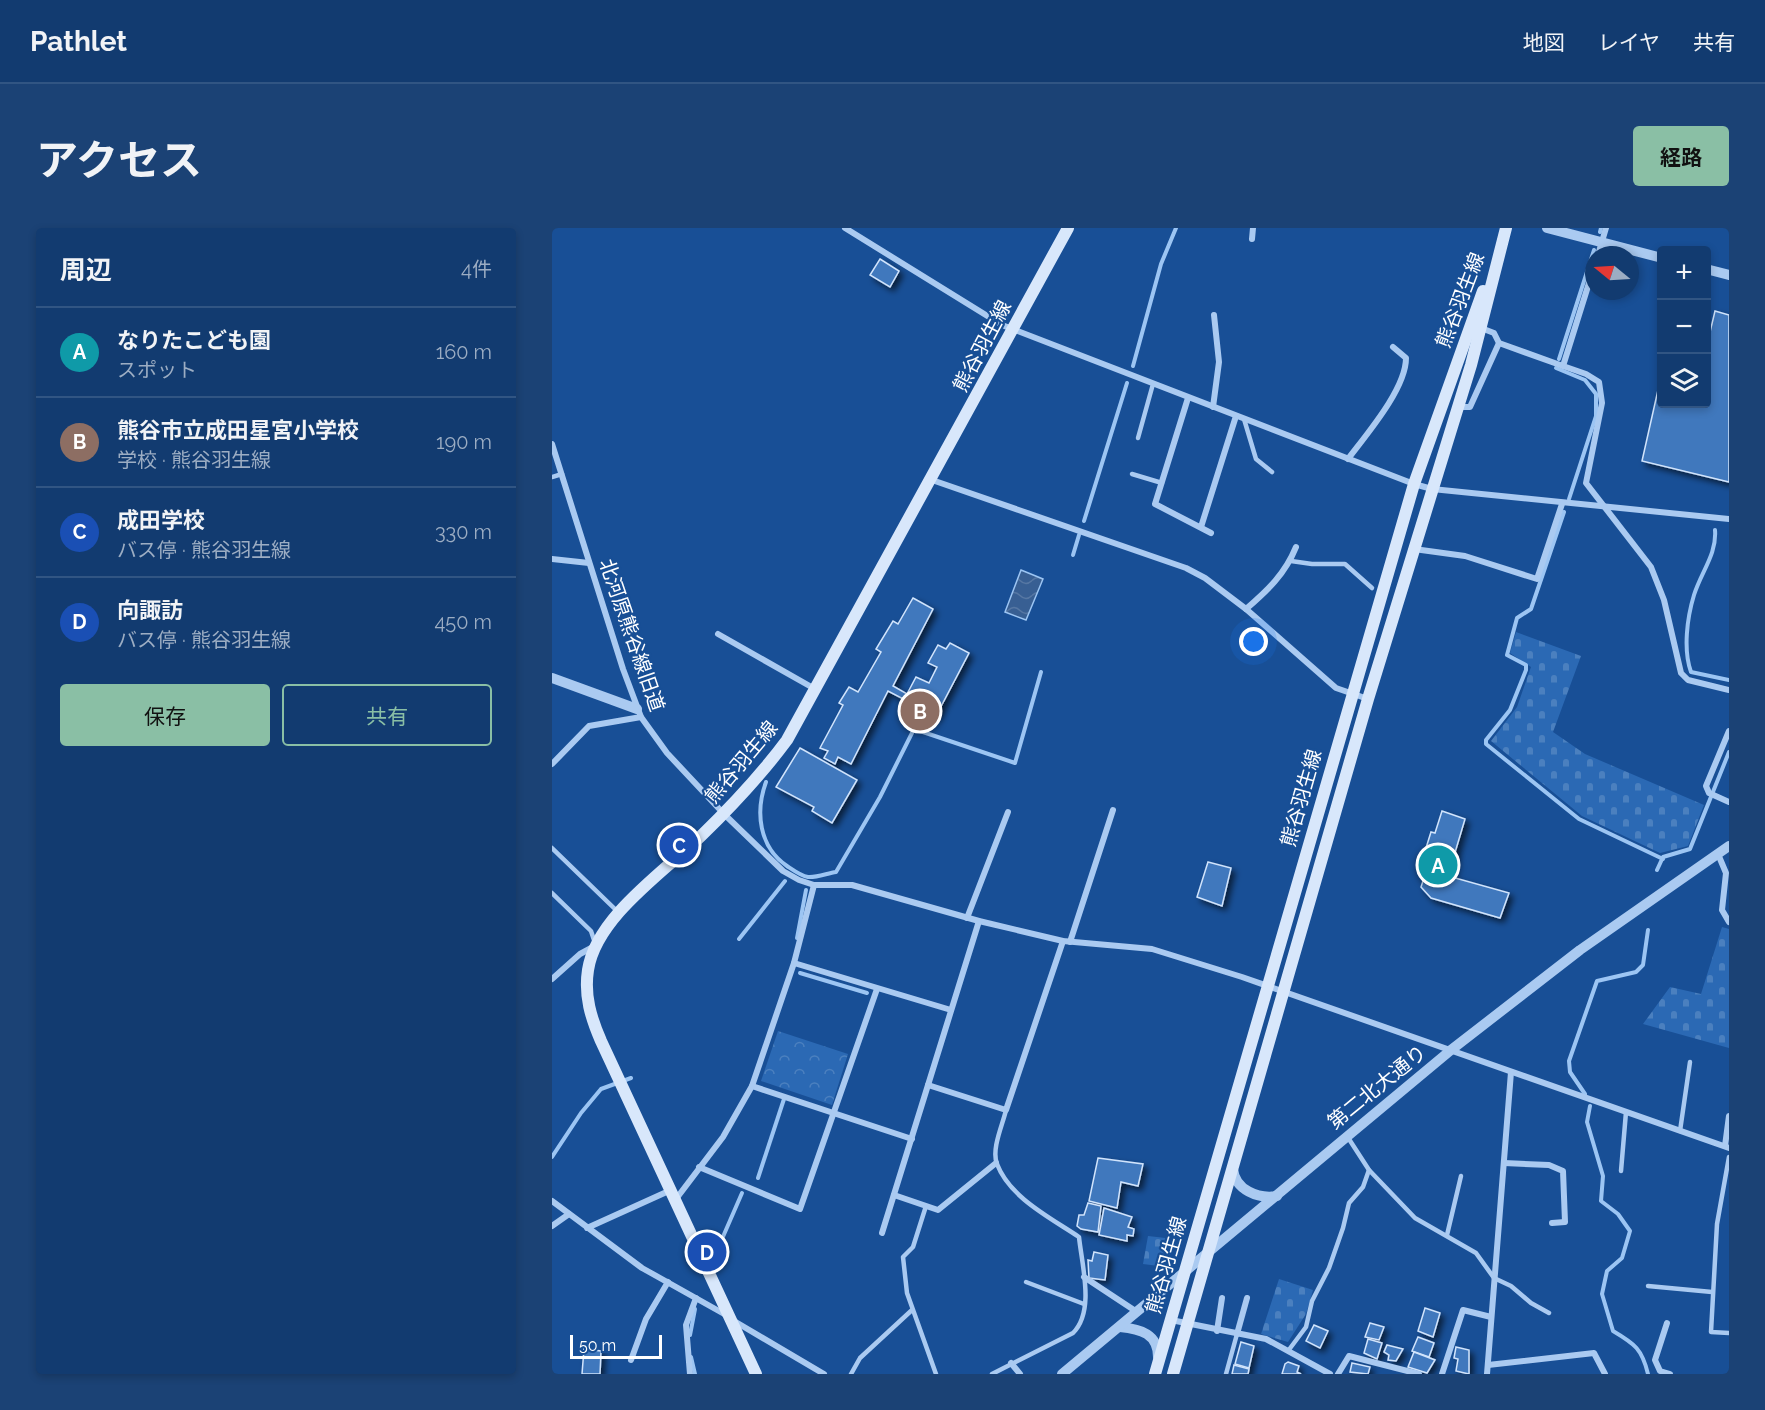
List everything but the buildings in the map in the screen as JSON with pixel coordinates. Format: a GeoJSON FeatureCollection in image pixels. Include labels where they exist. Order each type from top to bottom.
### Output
{"type":"FeatureCollection","features":[{"type":"Feature","properties":{"kind":"main road","name":"熊谷羽生線"},"geometry":{"type":"LineString","coordinates":[[756,1374],[590,1015],[586,990],[588,968],[596,945],[619,912],[724,814],[787,740],[932,480],[1068,228]]}},
{"type":"Feature","properties":{"kind":"main road","name":"熊谷羽生線"},"geometry":{"type":"LineString","coordinates":[[1173,1374],[1368,699],[1458,407],[1505,234]]}},
{"type":"Feature","properties":{"kind":"main road","name":"熊谷羽生線"},"geometry":{"type":"LineString","coordinates":[[1156,1369],[1414,484],[1505,234]]}},
{"type":"Feature","properties":{"kind":"street"},"geometry":{"type":"LineString","coordinates":[[845,228],[1012,330],[1414,484],[1432,489],[1562,504],[1729,519]]}},
{"type":"Feature","properties":{"kind":"street"},"geometry":{"type":"LineString","coordinates":[[1252,239],[1253,228]]}},
{"type":"Feature","properties":{"kind":"street"},"geometry":{"type":"LineString","coordinates":[[1547,228],[1657,257]]}},
{"type":"Feature","properties":{"kind":"street"},"geometry":{"type":"LineString","coordinates":[[1601,244],[1606,228]]}},
{"type":"Feature","properties":{"kind":"street"},"geometry":{"type":"LineString","coordinates":[[1711,270],[1729,275]]}},
{"type":"Feature","properties":{"kind":"street"},"geometry":{"type":"LineString","coordinates":[[1563,366],[1585,296]]}},
{"type":"Feature","properties":{"kind":"street"},"geometry":{"type":"LineString","coordinates":[[1213,407],[1219,362],[1214,315]]}},
{"type":"Feature","properties":{"kind":"street"},"geometry":{"type":"LineString","coordinates":[[1481,328],[1494,333],[1499,343],[1586,374],[1599,382],[1602,403],[1586,483],[1651,567],[1664,600],[1681,673],[1688,680],[1729,690]]}},
{"type":"Feature","properties":{"kind":"street"},"geometry":{"type":"LineString","coordinates":[[1458,407],[1470,407],[1499,343]]}},
{"type":"Feature","properties":{"kind":"street"},"geometry":{"type":"LineString","coordinates":[[1348,459],[1389,402],[1404,374],[1406,358],[1393,347]]}},
{"type":"Feature","properties":{"kind":"street"},"geometry":{"type":"LineString","coordinates":[[1188,398],[1155,504],[1211,533]]}},
{"type":"Feature","properties":{"kind":"street"},"geometry":{"type":"LineString","coordinates":[[1201,527],[1236,416]]}},
{"type":"Feature","properties":{"kind":"street","name":"北河原熊谷線旧道"},"geometry":{"type":"LineString","coordinates":[[552,444],[639,713],[667,753],[724,814],[783,871],[814,885]]}},
{"type":"Feature","properties":{"kind":"street"},"geometry":{"type":"LineString","coordinates":[[932,480],[1185,568],[1205,578],[1246,609],[1336,688],[1368,699]]}},
{"type":"Feature","properties":{"kind":"street"},"geometry":{"type":"LineString","coordinates":[[1414,549],[1465,556],[1537,579],[1562,504]]}},
{"type":"Feature","properties":{"kind":"street"},"geometry":{"type":"LineString","coordinates":[[1246,609],[1272,587],[1290,561],[1296,547]]}},
{"type":"Feature","properties":{"kind":"street"},"geometry":{"type":"LineString","coordinates":[[552,559],[590,563]]}},
{"type":"Feature","properties":{"kind":"street"},"geometry":{"type":"LineString","coordinates":[[718,634],[815,689]]}},
{"type":"Feature","properties":{"kind":"street"},"geometry":{"type":"LineString","coordinates":[[552,678],[639,713]]}},
{"type":"Feature","properties":{"kind":"street"},"geometry":{"type":"LineString","coordinates":[[552,764],[589,726],[639,713]]}},
{"type":"Feature","properties":{"kind":"street"},"geometry":{"type":"LineString","coordinates":[[1729,731],[1706,786],[1712,795],[1729,802]]}},
{"type":"Feature","properties":{"kind":"street"},"geometry":{"type":"LineString","coordinates":[[928,1085],[1006,1110],[1113,810]]}},
{"type":"Feature","properties":{"kind":"street"},"geometry":{"type":"LineString","coordinates":[[967,918],[1008,812]]}},
{"type":"Feature","properties":{"kind":"street","name":"第二北大通り"},"geometry":{"type":"LineString","coordinates":[[1062,1374],[1120,1328],[1184,1272],[1278,1196],[1346,1135],[1450,1050],[1580,950],[1729,846]]}},
{"type":"Feature","properties":{"kind":"street"},"geometry":{"type":"LineString","coordinates":[[1718,854],[1726,873],[1722,910],[1729,922]]}},
{"type":"Feature","properties":{"kind":"street"},"geometry":{"type":"LineString","coordinates":[[587,1228],[674,1194],[723,1137],[752,1086],[794,963],[814,885],[852,885],[967,918],[1067,941],[1152,949],[1284,992],[1727,1147],[1729,1116]]}},
{"type":"Feature","properties":{"kind":"street"},"geometry":{"type":"LineString","coordinates":[[882,1233],[979,921]]}},
{"type":"Feature","properties":{"kind":"street"},"geometry":{"type":"LineString","coordinates":[[552,979],[580,954],[596,945]]}},
{"type":"Feature","properties":{"kind":"street"},"geometry":{"type":"LineString","coordinates":[[794,963],[951,1010]]}},
{"type":"Feature","properties":{"kind":"street"},"geometry":{"type":"LineString","coordinates":[[699,1167],[800,1209],[877,989]]}},
{"type":"Feature","properties":{"kind":"street"},"geometry":{"type":"LineString","coordinates":[[1487,1374],[1511,1072]]}},
{"type":"Feature","properties":{"kind":"street"},"geometry":{"type":"LineString","coordinates":[[752,1086],[912,1139]]}},
{"type":"Feature","properties":{"kind":"street"},"geometry":{"type":"LineString","coordinates":[[894,1195],[938,1210],[996,1163]]}},
{"type":"Feature","properties":{"kind":"street"},"geometry":{"type":"LineString","coordinates":[[1504,1163],[1549,1165],[1563,1171],[1565,1222],[1552,1222]]}},
{"type":"Feature","properties":{"kind":"street"},"geometry":{"type":"LineString","coordinates":[[1233,1168],[1235,1180],[1241,1187],[1258,1196],[1278,1196]]}},
{"type":"Feature","properties":{"kind":"street"},"geometry":{"type":"LineString","coordinates":[[552,1201],[642,1268],[824,1374]]}},
{"type":"Feature","properties":{"kind":"street"},"geometry":{"type":"LineString","coordinates":[[552,1226],[569,1214]]}},
{"type":"Feature","properties":{"kind":"street"},"geometry":{"type":"LineString","coordinates":[[1084,1277],[1137,1313]]}},
{"type":"Feature","properties":{"kind":"street"},"geometry":{"type":"LineString","coordinates":[[632,1360],[646,1318],[668,1282]]}},
{"type":"Feature","properties":{"kind":"street"},"geometry":{"type":"LineString","coordinates":[[690,1374],[686,1325],[696,1298]]}},
{"type":"Feature","properties":{"kind":"street"},"geometry":{"type":"LineString","coordinates":[[1216,1331],[1222,1298]]}},
{"type":"Feature","properties":{"kind":"street"},"geometry":{"type":"LineString","coordinates":[[1237,1334],[1247,1298]]}},
{"type":"Feature","properties":{"kind":"street"},"geometry":{"type":"LineString","coordinates":[[1442,1374],[1463,1310],[1491,1317]]}},
{"type":"Feature","properties":{"kind":"street"},"geometry":{"type":"LineString","coordinates":[[1171,1320],[1216,1331],[1266,1339],[1329,1374]]}},
{"type":"Feature","properties":{"kind":"street"},"geometry":{"type":"LineString","coordinates":[[1666,1323],[1655,1360],[1660,1371],[1670,1374]]}},
{"type":"Feature","properties":{"kind":"street"},"geometry":{"type":"LineString","coordinates":[[1120,1328],[1141,1330],[1151,1337],[1158,1347],[1156,1369]]}},
{"type":"Feature","properties":{"kind":"street"},"geometry":{"type":"LineString","coordinates":[[1488,1365],[1594,1353],[1605,1374]]}},
{"type":"Feature","properties":{"kind":"street"},"geometry":{"type":"LineString","coordinates":[[1338,1374],[1349,1356],[1419,1374]]}},
{"type":"Feature","properties":{"kind":"street"},"geometry":{"type":"LineString","coordinates":[[1011,1363],[1020,1374]]}},
{"type":"Feature","properties":{"kind":"lane"},"geometry":{"type":"LineString","coordinates":[[1138,438],[1153,384]]}},
{"type":"Feature","properties":{"kind":"lane"},"geometry":{"type":"LineString","coordinates":[[1244,419],[1256,459],[1272,472]]}},
{"type":"Feature","properties":{"kind":"lane"},"geometry":{"type":"LineString","coordinates":[[552,477],[562,474]]}},
{"type":"Feature","properties":{"kind":"lane"},"geometry":{"type":"LineString","coordinates":[[1132,474],[1162,483]]}},
{"type":"Feature","properties":{"kind":"lane"},"geometry":{"type":"LineString","coordinates":[[1290,561],[1345,564],[1372,588]]}},
{"type":"Feature","properties":{"kind":"lane"},"geometry":{"type":"LineString","coordinates":[[552,849],[619,912]]}},
{"type":"Feature","properties":{"kind":"lane"},"geometry":{"type":"LineString","coordinates":[[552,893],[591,931],[596,945]]}},
{"type":"Feature","properties":{"kind":"lane"},"geometry":{"type":"LineString","coordinates":[[1680,1131],[1690,1062]]}},
{"type":"Feature","properties":{"kind":"lane"},"geometry":{"type":"LineString","coordinates":[[992,1374],[1073,1333],[1082,1324],[1084,1304],[1084,1277],[1079,1237],[1031,1205],[1014,1189],[996,1163],[996,1148],[1006,1110]]}},
{"type":"Feature","properties":{"kind":"lane"},"geometry":{"type":"LineString","coordinates":[[1621,1171],[1626,1112]]}},
{"type":"Feature","properties":{"kind":"lane"},"geometry":{"type":"LineString","coordinates":[[1346,1135],[1370,1170],[1415,1218],[1476,1253],[1494,1278],[1511,1286],[1549,1313]]}},
{"type":"Feature","properties":{"kind":"lane"},"geometry":{"type":"LineString","coordinates":[[1729,1157],[1717,1224],[1711,1332],[1729,1333]]}},
{"type":"Feature","properties":{"kind":"lane"},"geometry":{"type":"LineString","coordinates":[[1288,1351],[1306,1327],[1312,1301],[1329,1268],[1349,1203],[1363,1186],[1370,1170]]}},
{"type":"Feature","properties":{"kind":"lane"},"geometry":{"type":"LineString","coordinates":[[1447,1235],[1461,1176]]}},
{"type":"Feature","properties":{"kind":"lane"},"geometry":{"type":"LineString","coordinates":[[926,1206],[913,1247],[903,1257],[907,1293],[936,1374]]}},
{"type":"Feature","properties":{"kind":"lane"},"geometry":{"type":"LineString","coordinates":[[1026,1282],[1084,1304]]}},
{"type":"Feature","properties":{"kind":"lane"},"geometry":{"type":"LineString","coordinates":[[1648,1286],[1712,1292]]}},
{"type":"Feature","properties":{"kind":"lane"},"geometry":{"type":"LineString","coordinates":[[850,1374],[860,1358],[912,1310]]}},
{"type":"Feature","properties":{"kind":"lane"},"geometry":{"type":"LineString","coordinates":[[1226,1374],[1237,1334]]}},
{"type":"Feature","properties":{"kind":"green space"},"geometry":{"type":"Polygon","coordinates":[[[1516,632],[1581,656],[1553,732],[1585,754],[1704,805],[1688,846],[1660,853],[1582,816],[1491,741],[1517,707],[1531,667],[1510,653],[1516,632]]]}},
{"type":"Feature","properties":{"kind":"green space"},"geometry":{"type":"Polygon","coordinates":[[[1722,927],[1729,929],[1729,1048],[1643,1024],[1670,987],[1701,994],[1722,927]]]}},
{"type":"Feature","properties":{"kind":"green space"},"geometry":{"type":"Polygon","coordinates":[[[778,1031],[848,1054],[832,1105],[761,1081],[778,1031]]]}},
{"type":"Feature","properties":{"kind":"green space"},"geometry":{"type":"Polygon","coordinates":[[[1148,1236],[1174,1239],[1170,1254],[1159,1266],[1143,1264],[1148,1236]]]}},
{"type":"Feature","properties":{"kind":"green space"},"geometry":{"type":"Polygon","coordinates":[[[1279,1279],[1313,1290],[1306,1314],[1288,1342],[1261,1334],[1279,1279]]]}},
{"type":"Feature","properties":{"kind":"water"},"geometry":{"type":"Polygon","coordinates":[[[1021,570],[1043,579],[1026,620],[1005,612],[1021,570]]]}},
{"type":"Feature","properties":{"kind":"waterway"},"geometry":{"type":"LineString","coordinates":[[1133,366],[1161,264],[1176,228]]}},
{"type":"Feature","properties":{"kind":"waterway"},"geometry":{"type":"LineString","coordinates":[[1600,232],[1601,228]]}},
{"type":"Feature","properties":{"kind":"waterway"},"geometry":{"type":"LineString","coordinates":[[1559,359],[1585,278]]}},
{"type":"Feature","properties":{"kind":"waterway"},"geometry":{"type":"LineString","coordinates":[[1556,368],[1585,380],[1596,394],[1596,416],[1569,499]]}},
{"type":"Feature","properties":{"kind":"waterway"},"geometry":{"type":"LineString","coordinates":[[1084,521],[1127,383]]}},
{"type":"Feature","properties":{"kind":"waterway"},"geometry":{"type":"LineString","coordinates":[[1564,512],[1531,609],[1517,618],[1507,655],[1526,665],[1526,670],[1510,710],[1486,740],[1486,744],[1579,819],[1663,859]]}},
{"type":"Feature","properties":{"kind":"waterway"},"geometry":{"type":"LineString","coordinates":[[1715,530],[1714,547],[1692,604],[1688,624],[1687,654],[1691,672],[1729,680]]}},
{"type":"Feature","properties":{"kind":"waterway"},"geometry":{"type":"LineString","coordinates":[[1073,555],[1079,535]]}},
{"type":"Feature","properties":{"kind":"waterway"},"geometry":{"type":"LineString","coordinates":[[766,782],[760,817],[770,849],[787,866],[805,876],[815,877],[836,872],[880,797],[914,729],[1015,763],[1041,672]]}},
{"type":"Feature","properties":{"kind":"waterway"},"geometry":{"type":"LineString","coordinates":[[1657,870],[1663,857],[1690,849],[1729,752]]}},
{"type":"Feature","properties":{"kind":"waterway"},"geometry":{"type":"LineString","coordinates":[[739,939],[785,881]]}},
{"type":"Feature","properties":{"kind":"waterway"},"geometry":{"type":"LineString","coordinates":[[797,938],[806,890]]}},
{"type":"Feature","properties":{"kind":"waterway"},"geometry":{"type":"LineString","coordinates":[[1585,1094],[1570,1072],[1569,1061],[1597,981],[1636,972],[1643,965],[1648,930]]}},
{"type":"Feature","properties":{"kind":"waterway"},"geometry":{"type":"LineString","coordinates":[[800,973],[867,993]]}},
{"type":"Feature","properties":{"kind":"waterway"},"geometry":{"type":"LineString","coordinates":[[552,1157],[581,1113],[601,1089],[631,1078]]}},
{"type":"Feature","properties":{"kind":"waterway"},"geometry":{"type":"LineString","coordinates":[[758,1178],[784,1099]]}},
{"type":"Feature","properties":{"kind":"waterway"},"geometry":{"type":"LineString","coordinates":[[1590,1106],[1587,1122],[1603,1176],[1601,1201],[1618,1214],[1630,1231],[1622,1258],[1607,1271],[1602,1294],[1613,1331],[1637,1348],[1648,1374]]}},
{"type":"Feature","properties":{"kind":"waterway"},"geometry":{"type":"LineString","coordinates":[[712,1262],[742,1193]]}},
{"type":"Feature","properties":{"kind":"waterway"},"geometry":{"type":"LineString","coordinates":[[690,1335],[695,1309]]}},
{"type":"Feature","properties":{"kind":"waterway"},"geometry":{"type":"LineString","coordinates":[[691,1357],[695,1374]]}},
{"type":"Feature","properties":{"kind":"place","name":"熊谷市立成田星宮小学校"},"geometry":{"type":"Point","coordinates":[920,711]}},
{"type":"Feature","properties":{"kind":"place","name":"成田学校"},"geometry":{"type":"Point","coordinates":[679,845]}},
{"type":"Feature","properties":{"kind":"place","name":"なりたこども園"},"geometry":{"type":"Point","coordinates":[1438,865]}},
{"type":"Feature","properties":{"kind":"place","name":"向諏訪"},"geometry":{"type":"Point","coordinates":[707,1252]}}]}
